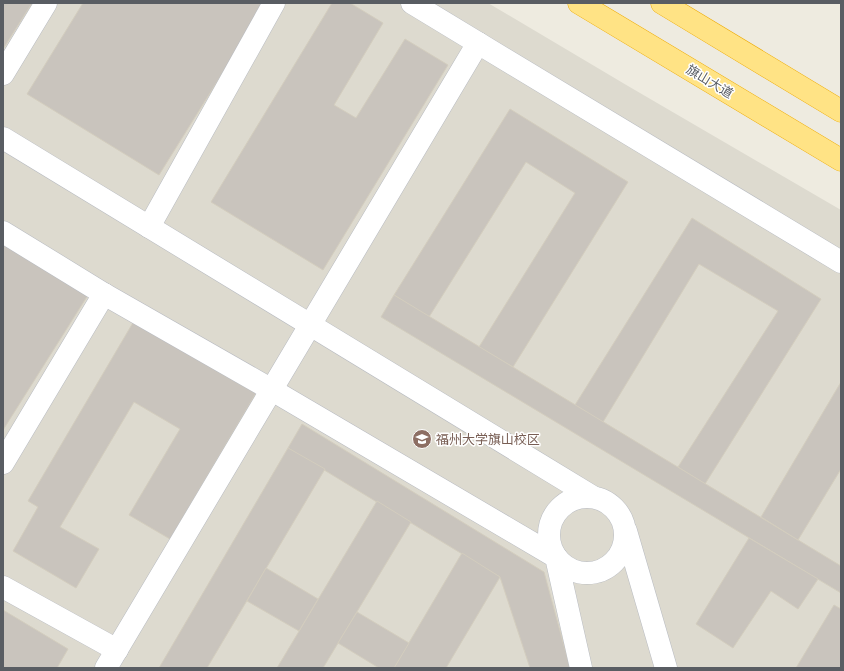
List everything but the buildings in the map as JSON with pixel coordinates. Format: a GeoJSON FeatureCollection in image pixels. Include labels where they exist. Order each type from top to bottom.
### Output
{"type":"FeatureCollection","features":[{"type":"Feature","properties":{"kind":"highway","name":"旗山大道"},"geometry":{"type":"LineString","coordinates":[[579,3],[841,160]]}},
{"type":"Feature","properties":{"kind":"highway"},"geometry":{"type":"LineString","coordinates":[[662,3],[841,111]]}},
{"type":"Feature","properties":{"kind":"street"},"geometry":{"type":"LineString","coordinates":[[3,74],[46,3]]}},
{"type":"Feature","properties":{"kind":"street"},"geometry":{"type":"LineString","coordinates":[[149,227],[274,3]]}},
{"type":"Feature","properties":{"kind":"street"},"geometry":{"type":"LineString","coordinates":[[412,3],[841,262]]}},
{"type":"Feature","properties":{"kind":"street"},"geometry":{"type":"LineString","coordinates":[[3,587],[112,659],[478,43]]}},
{"type":"Feature","properties":{"kind":"street"},"geometry":{"type":"LineString","coordinates":[[3,138],[593,497],[605,501],[615,509],[622,520],[626,532],[624,544],[620,556],[611,565],[600,571],[588,574],[576,572],[564,566],[556,557],[550,546],[549,533],[552,521],[558,510],[568,502],[580,498],[593,497]]}},
{"type":"Feature","properties":{"kind":"street"},"geometry":{"type":"LineString","coordinates":[[3,232],[104,294],[272,390],[556,557],[581,668]]}},
{"type":"Feature","properties":{"kind":"street"},"geometry":{"type":"LineString","coordinates":[[3,463],[104,294]]}},
{"type":"Feature","properties":{"kind":"street"},"geometry":{"type":"LineString","coordinates":[[622,520],[666,668]]}},
{"type":"Feature","properties":{"kind":"shaded area","name":"福州大学旗山校区"},"geometry":{"type":"Polygon","coordinates":[[[3,3],[488,3],[841,210],[841,668],[3,668],[3,3]]]}},
{"type":"Feature","properties":{"kind":"place","name":"福州大学旗山校区"},"geometry":{"type":"Point","coordinates":[422,439]}}]}
